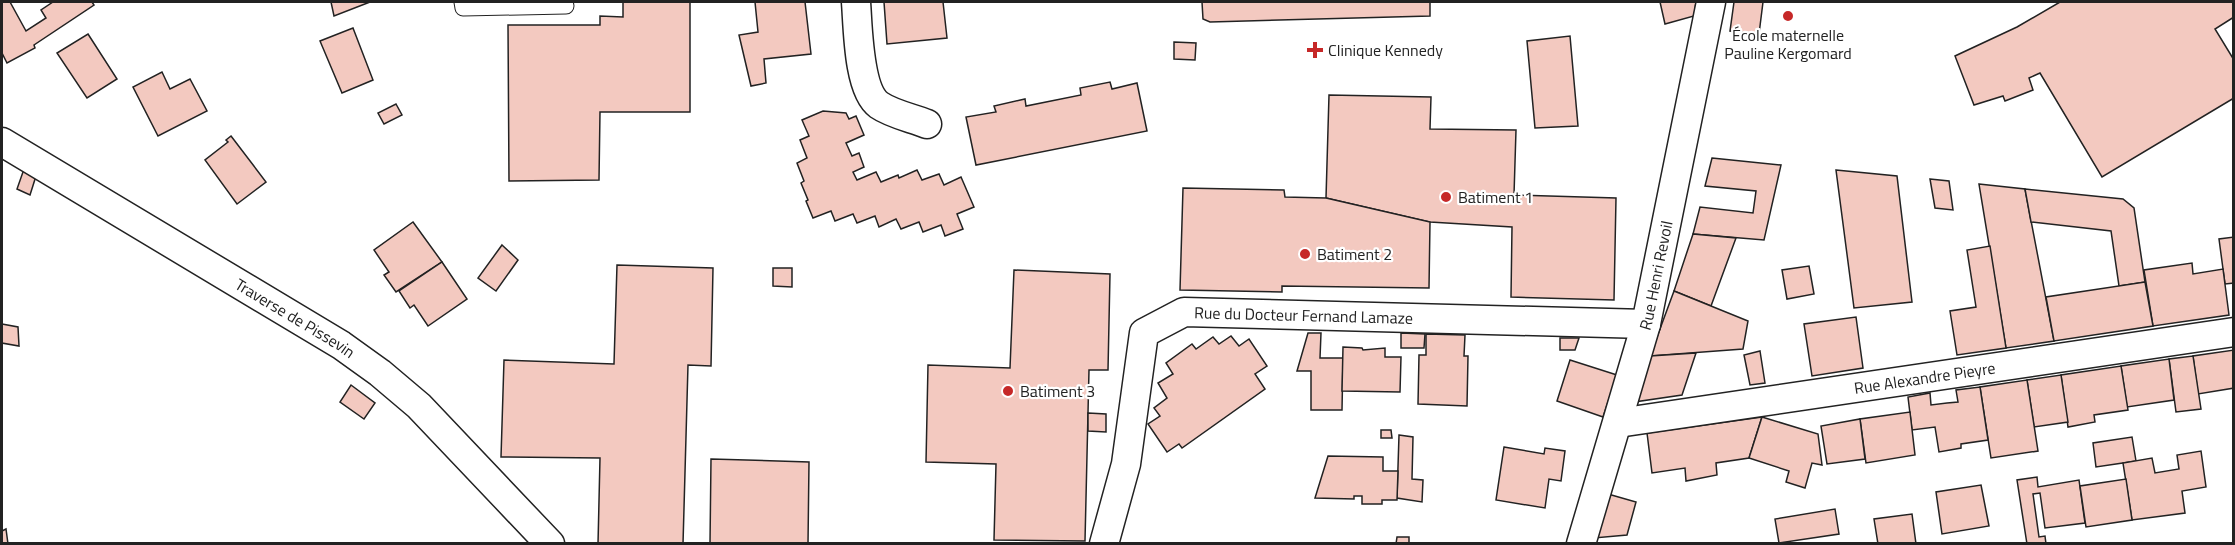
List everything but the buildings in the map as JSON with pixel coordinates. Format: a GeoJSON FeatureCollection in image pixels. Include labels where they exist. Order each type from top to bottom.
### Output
{"type":"FeatureCollection","features":[{"type":"Feature","properties":{"kind":"street"},"geometry":{"type":"LineString","coordinates":[[856,2],[862,63],[870,96],[881,106],[927,124]]}},
{"type":"Feature","properties":{"kind":"street","name":"Rue Henri Revoil"},"geometry":{"type":"LineString","coordinates":[[1581,543],[1646,324],[1711,2]]}},
{"type":"Feature","properties":{"kind":"street","name":"Traverse de Pissevin"},"geometry":{"type":"LineString","coordinates":[[2,142],[331,339],[380,373],[419,405],[550,543]]}},
{"type":"Feature","properties":{"kind":"street","name":"Rue du Docteur Fernand Lamaze"},"geometry":{"type":"LineString","coordinates":[[1104,543],[1126,464],[1144,333],[1184,312],[1646,324]]}},
{"type":"Feature","properties":{"kind":"street","name":"Rue Alexandre Pieyre"},"geometry":{"type":"LineString","coordinates":[[1618,423],[2234,332]]}},
{"type":"Feature","properties":{"kind":"lane"},"geometry":{"type":"LineString","coordinates":[[462,2],[463,8],[566,6]]}},
{"type":"Feature","properties":{"kind":"place","name":"École maternelle Pauline Kergomard"},"geometry":{"type":"Point","coordinates":[1788,16]}},
{"type":"Feature","properties":{"kind":"place","name":"Clinique Kennedy"},"geometry":{"type":"Point","coordinates":[1315,50]}},
{"type":"Feature","properties":{"kind":"place","name":"Batiment 1"},"geometry":{"type":"Point","coordinates":[1446,197]}},
{"type":"Feature","properties":{"kind":"place","name":"Batiment 2"},"geometry":{"type":"Point","coordinates":[1305,254]}},
{"type":"Feature","properties":{"kind":"place","name":"Batiment 3"},"geometry":{"type":"Point","coordinates":[1008,391]}}]}
